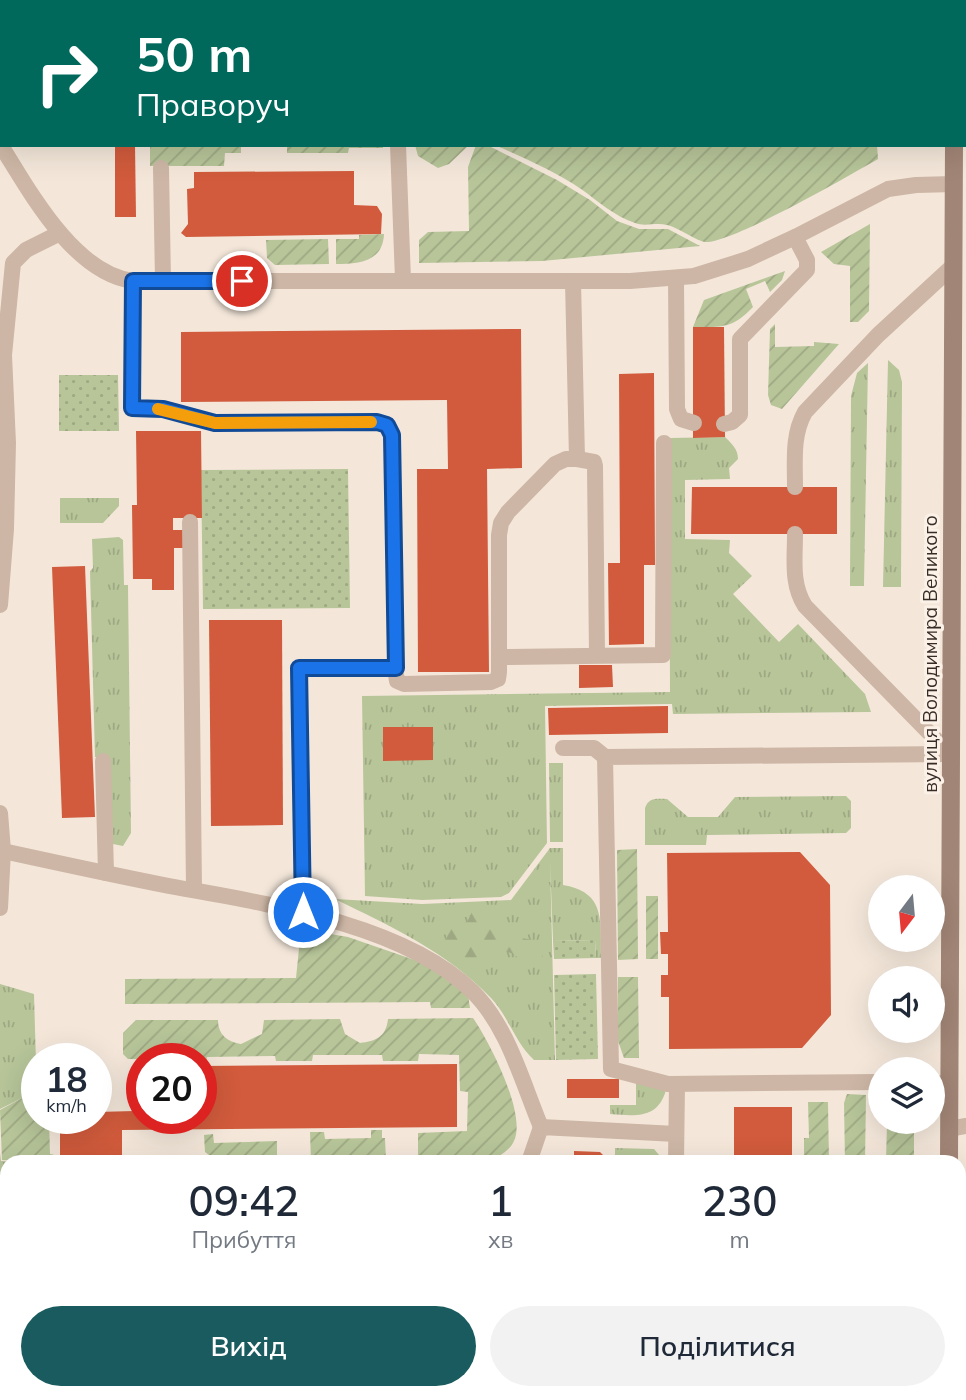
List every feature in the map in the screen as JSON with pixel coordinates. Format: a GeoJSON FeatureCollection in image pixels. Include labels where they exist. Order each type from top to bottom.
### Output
{"type":"FeatureCollection","features":[{"type":"Feature","properties":{"kind":"main road","name":"вулиця Володимира Великого"},"geometry":{"type":"LineString","coordinates":[[942,1057],[950,754],[954,147]]}},
{"type":"Feature","properties":{"kind":"main road","name":"вулиця Володимира Великого"},"geometry":{"type":"LineString","coordinates":[[945,1095],[957,1128],[950,1155]]}},
{"type":"Feature","properties":{"kind":"lane"},"geometry":{"type":"LineString","coordinates":[[2,147],[48,219],[60,233],[99,268],[121,280],[133,281],[676,279],[713,271],[748,259],[888,189],[954,184]]}},
{"type":"Feature","properties":{"kind":"lane"},"geometry":{"type":"LineString","coordinates":[[398,147],[403,280]]}},
{"type":"Feature","properties":{"kind":"lane"},"geometry":{"type":"LineString","coordinates":[[161,168],[163,281]]}},
{"type":"Feature","properties":{"kind":"lane"},"geometry":{"type":"LineString","coordinates":[[0,605],[6,529],[4,355],[13,263],[26,250],[60,233]]}},
{"type":"Feature","properties":{"kind":"lane"},"geometry":{"type":"LineString","coordinates":[[724,424],[740,415],[733,401],[732,339],[807,270],[807,260],[795,237]]}},
{"type":"Feature","properties":{"kind":"lane"},"geometry":{"type":"LineString","coordinates":[[795,487],[796,437],[798,424],[805,412],[878,335],[953,267]]}},
{"type":"Feature","properties":{"kind":"lane"},"geometry":{"type":"LineString","coordinates":[[676,279],[685,339],[685,401],[678,415],[694,424]]}},
{"type":"Feature","properties":{"kind":"lane"},"geometry":{"type":"LineString","coordinates":[[133,281],[132,408],[163,409],[215,423],[377,422],[387,425],[392,435],[396,668],[397,681],[404,684],[491,682],[498,679],[499,535],[502,523],[508,512],[555,464],[566,459],[589,460],[596,466],[597,655]]}},
{"type":"Feature","properties":{"kind":"lane"},"geometry":{"type":"LineString","coordinates":[[573,281],[577,459]]}},
{"type":"Feature","properties":{"kind":"lane"},"geometry":{"type":"LineString","coordinates":[[500,657],[663,655],[664,443]]}},
{"type":"Feature","properties":{"kind":"lane"},"geometry":{"type":"LineString","coordinates":[[190,522],[194,890]]}},
{"type":"Feature","properties":{"kind":"lane"},"geometry":{"type":"LineString","coordinates":[[795,534],[795,581],[805,606],[950,754]]}},
{"type":"Feature","properties":{"kind":"lane"},"geometry":{"type":"LineString","coordinates":[[303,912],[299,668],[396,668]]}},
{"type":"Feature","properties":{"kind":"lane"},"geometry":{"type":"LineString","coordinates":[[563,748],[594,748],[605,757],[950,754]]}},
{"type":"Feature","properties":{"kind":"lane"},"geometry":{"type":"LineString","coordinates":[[605,757],[611,1069],[656,1082],[677,1084],[868,1082]]}},
{"type":"Feature","properties":{"kind":"lane"},"geometry":{"type":"LineString","coordinates":[[103,761],[106,873]]}},
{"type":"Feature","properties":{"kind":"lane"},"geometry":{"type":"LineString","coordinates":[[0,813],[0,908]]}},
{"type":"Feature","properties":{"kind":"lane"},"geometry":{"type":"LineString","coordinates":[[2,851],[303,912],[383,938],[427,957],[472,991],[488,1010],[504,1038],[541,1127],[531,1155]]}},
{"type":"Feature","properties":{"kind":"lane"},"geometry":{"type":"LineString","coordinates":[[676,1155],[677,1084]]}},
{"type":"Feature","properties":{"kind":"lane"},"geometry":{"type":"LineString","coordinates":[[541,1127],[676,1134]]}},
{"type":"Feature","properties":{"kind":"green space"},"geometry":{"type":"Polygon","coordinates":[[[150,147],[241,147],[241,153],[225,153],[224,166],[150,166],[150,147]]]}},
{"type":"Feature","properties":{"kind":"green space"},"geometry":{"type":"Polygon","coordinates":[[[287,147],[383,147],[349,148],[348,153],[287,153],[287,147]]]}},
{"type":"Feature","properties":{"kind":"green space"},"geometry":{"type":"Polygon","coordinates":[[[416,147],[467,147],[449,164],[438,168],[418,156],[416,147]]]}},
{"type":"Feature","properties":{"kind":"green space"},"geometry":{"type":"Polygon","coordinates":[[[475,147],[491,147],[557,180],[590,200],[617,221],[639,229],[668,229],[700,246],[542,261],[419,263],[419,240],[428,232],[469,231],[468,167],[475,147]]]}},
{"type":"Feature","properties":{"kind":"green space"},"geometry":{"type":"Polygon","coordinates":[[[499,147],[877,147],[878,159],[764,221],[719,240],[705,242],[667,225],[639,224],[627,220],[539,165],[499,147]]]}},
{"type":"Feature","properties":{"kind":"green space"},"geometry":{"type":"Polygon","coordinates":[[[870,224],[869,311],[858,322],[850,322],[850,266],[834,264],[821,252],[870,224]]]}},
{"type":"Feature","properties":{"kind":"green space"},"geometry":{"type":"Polygon","coordinates":[[[384,234],[379,251],[368,260],[336,264],[336,239],[359,239],[359,235],[384,234]]]}},
{"type":"Feature","properties":{"kind":"green space"},"geometry":{"type":"Polygon","coordinates":[[[328,239],[329,264],[275,265],[267,258],[266,240],[328,239]]]}},
{"type":"Feature","properties":{"kind":"green space"},"geometry":{"type":"Polygon","coordinates":[[[785,271],[782,280],[770,292],[765,281],[746,289],[753,307],[739,319],[726,325],[693,327],[704,300],[785,271]]]}},
{"type":"Feature","properties":{"kind":"green space"},"geometry":{"type":"Polygon","coordinates":[[[775,324],[775,347],[814,346],[814,342],[839,344],[782,409],[771,405],[768,395],[770,329],[775,324]]]}},
{"type":"Feature","properties":{"kind":"green space"},"geometry":{"type":"Polygon","coordinates":[[[888,360],[899,370],[902,382],[901,587],[883,587],[888,360]]]}},
{"type":"Feature","properties":{"kind":"green space"},"geometry":{"type":"Polygon","coordinates":[[[868,363],[864,586],[850,586],[851,396],[857,373],[868,363]]]}},
{"type":"Feature","properties":{"kind":"green space"},"geometry":{"type":"Polygon","coordinates":[[[59,375],[118,375],[119,431],[59,431],[59,375]]]}},
{"type":"Feature","properties":{"kind":"green space"},"geometry":{"type":"Polygon","coordinates":[[[725,437],[738,455],[738,459],[729,468],[730,479],[685,480],[685,539],[730,540],[729,553],[752,576],[733,594],[779,642],[798,624],[865,694],[871,712],[673,714],[672,704],[545,706],[547,843],[509,893],[501,897],[422,900],[365,896],[362,696],[670,692],[669,438],[725,437]]]}},
{"type":"Feature","properties":{"kind":"green space"},"geometry":{"type":"Polygon","coordinates":[[[348,469],[350,608],[203,609],[201,470],[348,469]]]}},
{"type":"Feature","properties":{"kind":"green space"},"geometry":{"type":"Polygon","coordinates":[[[60,498],[119,498],[119,506],[103,523],[60,523],[60,498]]]}},
{"type":"Feature","properties":{"kind":"green space"},"geometry":{"type":"Polygon","coordinates":[[[119,537],[123,540],[124,585],[128,585],[131,833],[123,846],[113,844],[109,757],[95,757],[90,571],[93,568],[92,539],[119,537]]]}},
{"type":"Feature","properties":{"kind":"green space"},"geometry":{"type":"Polygon","coordinates":[[[549,763],[563,763],[563,842],[550,842],[549,763]]]}},
{"type":"Feature","properties":{"kind":"green space"},"geometry":{"type":"Polygon","coordinates":[[[846,796],[851,801],[851,828],[846,833],[707,835],[706,845],[645,845],[645,808],[654,799],[667,799],[688,817],[718,817],[735,797],[846,796]]]}},
{"type":"Feature","properties":{"kind":"green space"},"geometry":{"type":"Polygon","coordinates":[[[550,848],[563,848],[563,885],[587,894],[594,902],[601,933],[601,958],[596,958],[595,940],[553,941],[550,861],[555,1060],[534,1060],[522,1046],[497,1005],[456,967],[418,942],[335,899],[422,904],[511,900],[550,848]]]}},
{"type":"Feature","properties":{"kind":"green space"},"geometry":{"type":"Polygon","coordinates":[[[637,849],[638,959],[618,960],[617,850],[637,849]]]}},
{"type":"Feature","properties":{"kind":"green space"},"geometry":{"type":"Polygon","coordinates":[[[646,896],[658,896],[658,959],[646,959],[646,896]]]}},
{"type":"Feature","properties":{"kind":"green space"},"geometry":{"type":"Polygon","coordinates":[[[480,908],[489,914],[494,925],[502,926],[517,937],[538,941],[544,951],[541,961],[527,963],[502,951],[489,953],[484,966],[477,968],[463,961],[445,943],[447,931],[453,924],[467,922],[473,910],[480,908]]]}},
{"type":"Feature","properties":{"kind":"green space"},"geometry":{"type":"Polygon","coordinates":[[[301,929],[348,937],[432,966],[468,995],[470,1008],[431,1008],[430,1002],[125,1004],[125,979],[296,978],[301,929]]]}},
{"type":"Feature","properties":{"kind":"green space"},"geometry":{"type":"Polygon","coordinates":[[[595,940],[596,958],[554,959],[553,941],[595,940]]]}},
{"type":"Feature","properties":{"kind":"green space"},"geometry":{"type":"Polygon","coordinates":[[[596,974],[598,1059],[556,1060],[554,975],[596,974]]]}},
{"type":"Feature","properties":{"kind":"green space"},"geometry":{"type":"Polygon","coordinates":[[[618,977],[638,977],[639,1058],[624,1058],[618,1041],[618,977]]]}},
{"type":"Feature","properties":{"kind":"green space"},"geometry":{"type":"Polygon","coordinates":[[[0,984],[34,994],[35,1043],[21,1043],[21,1098],[0,1109],[0,984]]]}},
{"type":"Feature","properties":{"kind":"green space"},"geometry":{"type":"Polygon","coordinates":[[[473,1018],[488,1043],[511,1096],[517,1129],[509,1148],[500,1155],[418,1155],[418,1133],[467,1131],[468,1092],[460,1091],[459,1055],[419,1054],[418,1061],[383,1061],[382,1055],[313,1055],[312,1061],[276,1061],[275,1056],[217,1057],[217,1043],[126,1043],[126,1057],[123,1054],[123,1033],[136,1020],[218,1020],[225,1037],[241,1044],[262,1034],[264,1020],[340,1019],[345,1034],[360,1043],[379,1037],[385,1030],[388,1019],[473,1018]]]}},
{"type":"Feature","properties":{"kind":"green space"},"geometry":{"type":"Polygon","coordinates":[[[636,1083],[666,1090],[658,1106],[645,1114],[610,1114],[610,1105],[636,1105],[636,1083]]]}},
{"type":"Feature","properties":{"kind":"green space"},"geometry":{"type":"Polygon","coordinates":[[[847,1094],[866,1095],[865,1155],[845,1155],[844,1103],[847,1094]]]}},
{"type":"Feature","properties":{"kind":"green space"},"geometry":{"type":"Polygon","coordinates":[[[21,1099],[21,1134],[49,1134],[50,1154],[54,1155],[2,1155],[0,1110],[21,1099]]]}},
{"type":"Feature","properties":{"kind":"green space"},"geometry":{"type":"Polygon","coordinates":[[[808,1102],[828,1102],[829,1155],[804,1155],[804,1138],[809,1138],[808,1102]]]}},
{"type":"Feature","properties":{"kind":"green space"},"geometry":{"type":"Polygon","coordinates":[[[371,1130],[382,1130],[386,1155],[311,1155],[310,1132],[324,1132],[325,1139],[371,1138],[371,1130]]]}},
{"type":"Feature","properties":{"kind":"green space"},"geometry":{"type":"Polygon","coordinates":[[[213,1134],[214,1143],[277,1141],[277,1155],[209,1155],[205,1152],[204,1135],[213,1134]]]}},
{"type":"Feature","properties":{"kind":"green space"},"geometry":{"type":"Polygon","coordinates":[[[887,1134],[914,1134],[914,1155],[886,1155],[887,1134]]]}},
{"type":"Feature","properties":{"kind":"green space"},"geometry":{"type":"Polygon","coordinates":[[[615,1148],[654,1149],[659,1155],[615,1155],[615,1148]]]}},
{"type":"Feature","properties":{"kind":"building"},"geometry":{"type":"Polygon","coordinates":[[[115,147],[135,147],[136,217],[115,217],[115,147]]]}},
{"type":"Feature","properties":{"kind":"building"},"geometry":{"type":"Polygon","coordinates":[[[354,171],[354,205],[377,206],[382,214],[381,234],[186,237],[181,233],[188,224],[187,189],[194,188],[194,172],[354,171]]]}},
{"type":"Feature","properties":{"kind":"building"},"geometry":{"type":"Polygon","coordinates":[[[693,327],[724,327],[725,437],[693,438],[693,327]]]}},
{"type":"Feature","properties":{"kind":"building"},"geometry":{"type":"Polygon","coordinates":[[[521,329],[522,468],[487,469],[489,672],[418,672],[417,469],[448,469],[447,400],[181,402],[181,332],[521,329]]]}},
{"type":"Feature","properties":{"kind":"building"},"geometry":{"type":"Polygon","coordinates":[[[654,373],[655,565],[644,565],[644,644],[609,645],[608,563],[620,563],[619,374],[654,373]]]}},
{"type":"Feature","properties":{"kind":"building"},"geometry":{"type":"Polygon","coordinates":[[[136,431],[201,431],[202,518],[173,518],[173,530],[183,530],[183,548],[174,548],[174,590],[152,590],[152,579],[133,579],[132,505],[137,505],[136,431]]]}},
{"type":"Feature","properties":{"kind":"building"},"geometry":{"type":"Polygon","coordinates":[[[692,487],[837,487],[837,534],[691,534],[692,487]]]}},
{"type":"Feature","properties":{"kind":"building"},"geometry":{"type":"Polygon","coordinates":[[[85,566],[95,817],[62,818],[52,567],[85,566]]]}},
{"type":"Feature","properties":{"kind":"building"},"geometry":{"type":"Polygon","coordinates":[[[209,620],[282,620],[283,825],[211,826],[209,620]]]}},
{"type":"Feature","properties":{"kind":"building"},"geometry":{"type":"Polygon","coordinates":[[[579,665],[612,665],[613,687],[579,688],[579,665]]]}},
{"type":"Feature","properties":{"kind":"building"},"geometry":{"type":"Polygon","coordinates":[[[668,706],[668,733],[549,735],[548,708],[668,706]]]}},
{"type":"Feature","properties":{"kind":"building"},"geometry":{"type":"Polygon","coordinates":[[[383,727],[433,727],[433,760],[383,761],[383,727]]]}},
{"type":"Feature","properties":{"kind":"building"},"geometry":{"type":"Polygon","coordinates":[[[800,852],[830,885],[831,1015],[802,1048],[669,1049],[669,997],[661,997],[661,975],[668,975],[668,954],[661,954],[660,932],[668,932],[667,853],[800,852]]]}},
{"type":"Feature","properties":{"kind":"building"},"geometry":{"type":"Polygon","coordinates":[[[457,1064],[457,1127],[217,1129],[217,1066],[457,1064]]]}},
{"type":"Feature","properties":{"kind":"building"},"geometry":{"type":"Polygon","coordinates":[[[567,1079],[619,1079],[619,1098],[567,1098],[567,1079]]]}},
{"type":"Feature","properties":{"kind":"building"},"geometry":{"type":"Polygon","coordinates":[[[734,1107],[792,1107],[792,1155],[734,1155],[734,1107]]]}},
{"type":"Feature","properties":{"kind":"building"},"geometry":{"type":"Polygon","coordinates":[[[126,1111],[126,1130],[122,1130],[122,1155],[60,1155],[60,1134],[112,1134],[112,1112],[126,1111]]]}},
{"type":"Feature","properties":{"kind":"building"},"geometry":{"type":"Polygon","coordinates":[[[574,1151],[600,1152],[603,1155],[574,1155],[574,1151]]]}},
{"type":"Feature","properties":{"kind":"slow traffic"},"geometry":{"type":"LineString","coordinates":[[158,409],[215,423],[371,422]]}},
{"type":"Feature","properties":{"kind":"route"},"geometry":{"type":"LineString","coordinates":[[242,281],[133,281],[132,408],[163,409],[215,423],[377,422],[387,425],[392,435],[396,668],[299,668],[303,912]]}}]}
